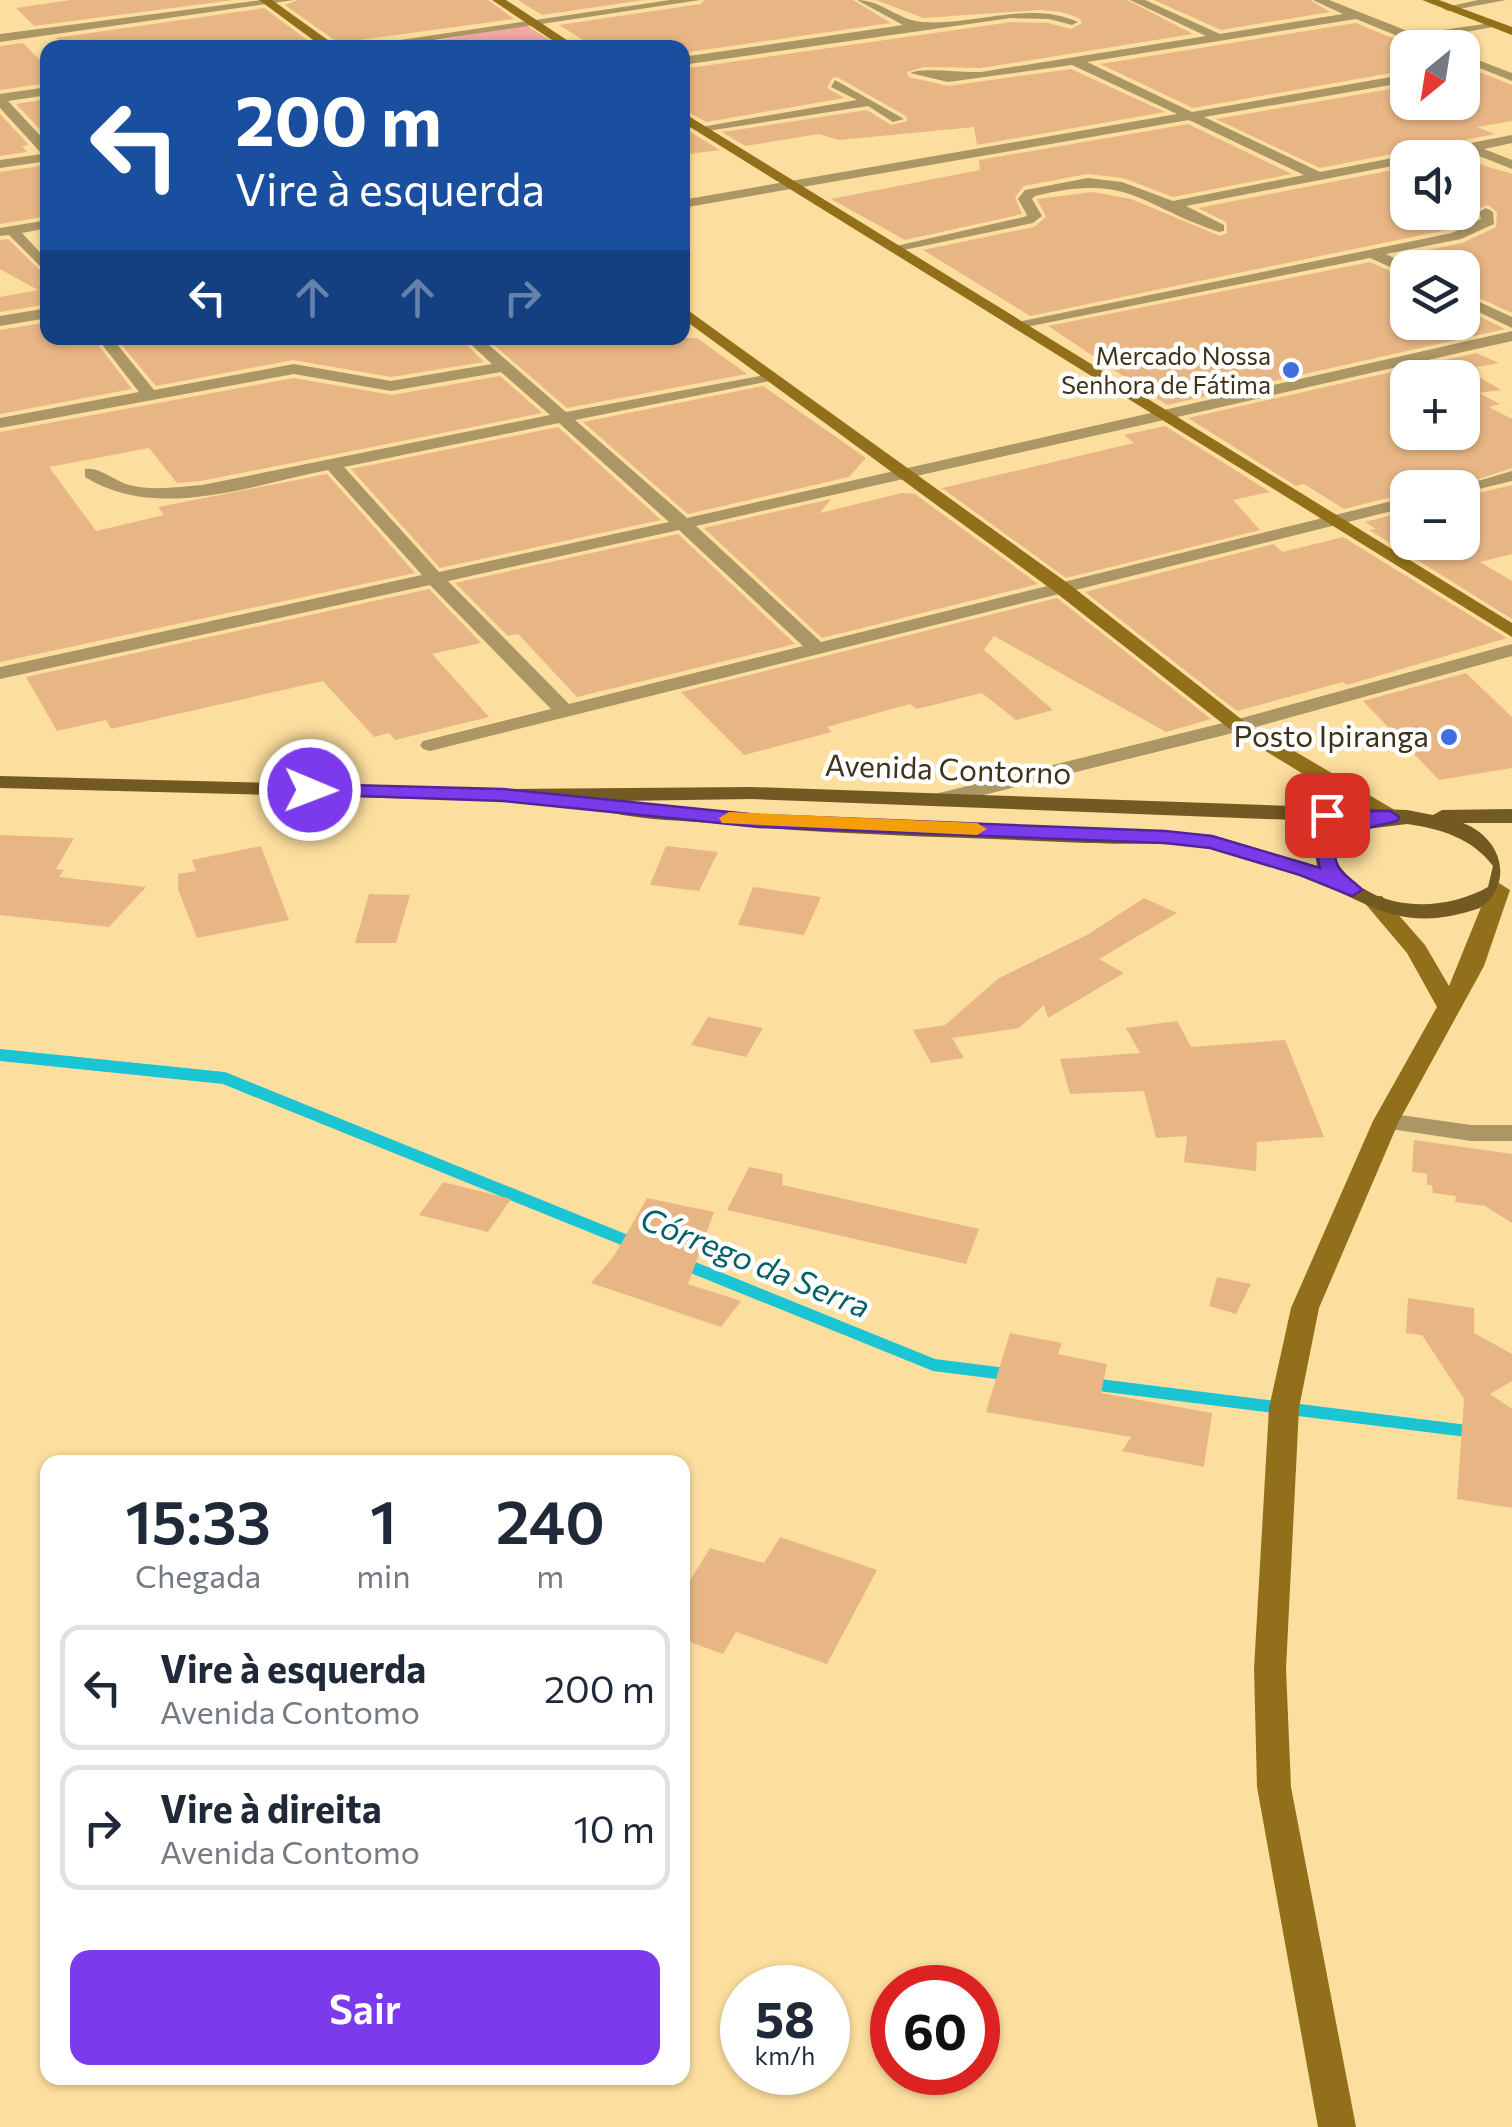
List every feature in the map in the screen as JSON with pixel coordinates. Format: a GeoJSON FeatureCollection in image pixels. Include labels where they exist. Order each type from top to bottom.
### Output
{"type":"FeatureCollection","features":[{"type":"Feature","properties":{"kind":"main road","name":"Avenida Contorno"},"geometry":{"type":"LineString","coordinates":[[0,782],[503,795],[752,792],[1398,817],[1512,816]]}},
{"type":"Feature","properties":{"kind":"main road","name":"Avenida Contorno"},"geometry":{"type":"LineString","coordinates":[[503,795],[759,821],[1212,842],[1307,870],[1363,896],[1432,911],[1483,902],[1505,881]]}},
{"type":"Feature","properties":{"kind":"main road"},"geometry":{"type":"LineString","coordinates":[[1363,896],[1335,877],[1326,863],[1326,849],[1332,837],[1346,827],[1398,817],[1433,820],[1479,839],[1504,866],[1505,881]]}},
{"type":"Feature","properties":{"kind":"street"},"geometry":{"type":"LineString","coordinates":[[0,38],[288,0]]}},
{"type":"Feature","properties":{"kind":"street"},"geometry":{"type":"LineString","coordinates":[[498,0],[561,40]]}},
{"type":"Feature","properties":{"kind":"street"},"geometry":{"type":"LineString","coordinates":[[408,40],[694,0]]}},
{"type":"Feature","properties":{"kind":"street"},"geometry":{"type":"LineString","coordinates":[[863,0],[919,26]]}},
{"type":"Feature","properties":{"kind":"street"},"geometry":{"type":"LineString","coordinates":[[1136,0],[1220,37]]}},
{"type":"Feature","properties":{"kind":"street"},"geometry":{"type":"LineString","coordinates":[[1319,0],[1394,30]]}},
{"type":"Feature","properties":{"kind":"street"},"geometry":{"type":"LineString","coordinates":[[1428,0],[1512,31]]}},
{"type":"Feature","properties":{"kind":"street"},"geometry":{"type":"LineString","coordinates":[[1448,8],[1500,0]]}},
{"type":"Feature","properties":{"kind":"street"},"geometry":{"type":"LineString","coordinates":[[266,1],[322,40]]}},
{"type":"Feature","properties":{"kind":"street"},"geometry":{"type":"LineString","coordinates":[[690,60],[1021,11],[1051,14],[1072,22]]}},
{"type":"Feature","properties":{"kind":"street"},"geometry":{"type":"LineString","coordinates":[[916,73],[965,78],[1357,15]]}},
{"type":"Feature","properties":{"kind":"street"},"geometry":{"type":"LineString","coordinates":[[1460,30],[1494,24]]}},
{"type":"Feature","properties":{"kind":"street"},"geometry":{"type":"LineString","coordinates":[[1074,62],[1318,176]]}},
{"type":"Feature","properties":{"kind":"street"},"geometry":{"type":"LineString","coordinates":[[1482,64],[1512,76]]}},
{"type":"Feature","properties":{"kind":"street"},"geometry":{"type":"LineString","coordinates":[[690,203],[1390,81]]}},
{"type":"Feature","properties":{"kind":"street"},"geometry":{"type":"LineString","coordinates":[[835,84],[898,119]]}},
{"type":"Feature","properties":{"kind":"street"},"geometry":{"type":"LineString","coordinates":[[0,99],[40,92]]}},
{"type":"Feature","properties":{"kind":"street"},"geometry":{"type":"LineString","coordinates":[[0,99],[40,146]]}},
{"type":"Feature","properties":{"kind":"street"},"geometry":{"type":"LineString","coordinates":[[700,128],[870,102]]}},
{"type":"Feature","properties":{"kind":"street"},"geometry":{"type":"LineString","coordinates":[[690,121],[797,184],[1512,631]]}},
{"type":"Feature","properties":{"kind":"street"},"geometry":{"type":"LineString","coordinates":[[1480,146],[1512,139]]}},
{"type":"Feature","properties":{"kind":"street"},"geometry":{"type":"LineString","coordinates":[[1480,152],[1512,165]]}},
{"type":"Feature","properties":{"kind":"street"},"geometry":{"type":"LineString","coordinates":[[0,164],[40,156]]}},
{"type":"Feature","properties":{"kind":"street"},"geometry":{"type":"LineString","coordinates":[[1172,205],[1390,163]]}},
{"type":"Feature","properties":{"kind":"street"},"geometry":{"type":"LineString","coordinates":[[894,248],[1028,220],[1035,216],[1025,199],[1030,193],[1095,180],[1121,182],[1219,228]]}},
{"type":"Feature","properties":{"kind":"street"},"geometry":{"type":"LineString","coordinates":[[1016,324],[1476,230],[1489,221],[1486,212]]}},
{"type":"Feature","properties":{"kind":"street"},"geometry":{"type":"LineString","coordinates":[[6,231],[40,225]]}},
{"type":"Feature","properties":{"kind":"street"},"geometry":{"type":"LineString","coordinates":[[6,231],[40,263]]}},
{"type":"Feature","properties":{"kind":"street"},"geometry":{"type":"LineString","coordinates":[[1370,252],[1390,262]]}},
{"type":"Feature","properties":{"kind":"street"},"geometry":{"type":"LineString","coordinates":[[1480,307],[1512,322]]}},
{"type":"Feature","properties":{"kind":"street"},"geometry":{"type":"LineString","coordinates":[[0,321],[40,314]]}},
{"type":"Feature","properties":{"kind":"street"},"geometry":{"type":"LineString","coordinates":[[690,316],[1062,588],[1238,726],[1398,817]]}},
{"type":"Feature","properties":{"kind":"street"},"geometry":{"type":"LineString","coordinates":[[0,673],[683,524],[1512,336]]}},
{"type":"Feature","properties":{"kind":"street"},"geometry":{"type":"LineString","coordinates":[[110,345],[150,395]]}},
{"type":"Feature","properties":{"kind":"street"},"geometry":{"type":"LineString","coordinates":[[480,345],[683,524],[817,649]]}},
{"type":"Feature","properties":{"kind":"street"},"geometry":{"type":"LineString","coordinates":[[0,423],[294,369],[390,386],[504,367]]}},
{"type":"Feature","properties":{"kind":"street"},"geometry":{"type":"LineString","coordinates":[[90,473],[113,488],[160,496],[770,376]]}},
{"type":"Feature","properties":{"kind":"street"},"geometry":{"type":"LineString","coordinates":[[330,462],[434,578],[566,712]]}},
{"type":"Feature","properties":{"kind":"street"},"geometry":{"type":"LineString","coordinates":[[1480,484],[1512,476]]}},
{"type":"Feature","properties":{"kind":"street"},"geometry":{"type":"LineString","coordinates":[[430,745],[1390,507]]}},
{"type":"Feature","properties":{"kind":"street"},"geometry":{"type":"LineString","coordinates":[[939,800],[1238,726],[1512,650]]}},
{"type":"Feature","properties":{"kind":"street"},"geometry":{"type":"LineString","coordinates":[[1337,2127],[1274,1786],[1270,1669],[1284,1408],[1305,1308],[1386,1120],[1472,966],[1505,881]]}},
{"type":"Feature","properties":{"kind":"street"},"geometry":{"type":"LineString","coordinates":[[1363,896],[1417,950],[1449,1007]]}},
{"type":"Feature","properties":{"kind":"street"},"geometry":{"type":"LineString","coordinates":[[1386,1120],[1471,1133],[1512,1133]]}},
{"type":"Feature","properties":{"kind":"shaded area"},"geometry":{"type":"Polygon","coordinates":[[[524,24],[550,40],[441,40],[524,24]]]}},
{"type":"Feature","properties":{"kind":"building"},"geometry":{"type":"Polygon","coordinates":[[[71,0],[233,0],[34,26],[16,8],[71,0]]]}},
{"type":"Feature","properties":{"kind":"building"},"geometry":{"type":"Polygon","coordinates":[[[298,0],[488,0],[514,19],[337,40],[285,5],[298,0]]]}},
{"type":"Feature","properties":{"kind":"building"},"geometry":{"type":"Polygon","coordinates":[[[518,0],[644,0],[542,15],[518,0]]]}},
{"type":"Feature","properties":{"kind":"building"},"geometry":{"type":"Polygon","coordinates":[[[704,0],[853,0],[891,23],[690,52],[690,40],[583,40],[559,25],[701,4],[704,0]]]}},
{"type":"Feature","properties":{"kind":"building"},"geometry":{"type":"Polygon","coordinates":[[[876,0],[1127,0],[1193,34],[981,68],[924,67],[907,72],[909,77],[948,86],[1071,69],[1165,112],[977,145],[974,127],[839,140],[819,134],[745,146],[722,132],[867,110],[891,125],[907,121],[906,116],[837,77],[832,78],[827,88],[845,98],[706,122],[690,113],[690,68],[1011,22],[1048,23],[1071,29],[1082,23],[1079,18],[1061,12],[1040,10],[923,18],[876,0]]]}},
{"type":"Feature","properties":{"kind":"building"},"geometry":{"type":"Polygon","coordinates":[[[1154,0],[1310,0],[1330,12],[1221,30],[1154,0]]]}},
{"type":"Feature","properties":{"kind":"building"},"geometry":{"type":"Polygon","coordinates":[[[264,8],[307,40],[59,40],[55,38],[264,8]]]}},
{"type":"Feature","properties":{"kind":"building"},"geometry":{"type":"Polygon","coordinates":[[[1356,23],[1390,37],[1390,73],[1193,108],[1100,64],[1356,23]]]}},
{"type":"Feature","properties":{"kind":"building"},"geometry":{"type":"Polygon","coordinates":[[[23,43],[40,60],[40,84],[0,90],[0,46],[23,43]]]}},
{"type":"Feature","properties":{"kind":"building"},"geometry":{"type":"Polygon","coordinates":[[[1480,72],[1512,85],[1512,121],[1477,127],[1495,134],[1464,140],[1390,140],[1390,154],[1320,168],[1216,119],[1390,89],[1390,120],[1480,120],[1480,72]]]}},
{"type":"Feature","properties":{"kind":"building"},"geometry":{"type":"Polygon","coordinates":[[[40,100],[40,130],[16,104],[40,100]]]}},
{"type":"Feature","properties":{"kind":"building"},"geometry":{"type":"Polygon","coordinates":[[[0,114],[29,145],[22,146],[27,152],[0,156],[0,114]]]}},
{"type":"Feature","properties":{"kind":"building"},"geometry":{"type":"Polygon","coordinates":[[[1188,124],[1292,174],[1173,197],[1123,178],[1087,174],[1024,186],[1015,197],[1022,214],[905,240],[831,199],[980,170],[979,160],[1188,124]]]}},
{"type":"Feature","properties":{"kind":"building"},"geometry":{"type":"Polygon","coordinates":[[[690,132],[720,150],[690,154],[690,132]]]}},
{"type":"Feature","properties":{"kind":"building"},"geometry":{"type":"Polygon","coordinates":[[[1480,164],[1512,174],[1512,313],[1480,298],[1480,250],[1427,250],[1462,243],[1496,227],[1497,212],[1488,205],[1480,208],[1480,164]]]}},
{"type":"Feature","properties":{"kind":"building"},"geometry":{"type":"Polygon","coordinates":[[[40,166],[40,217],[0,224],[0,172],[40,166]]]}},
{"type":"Feature","properties":{"kind":"building"},"geometry":{"type":"Polygon","coordinates":[[[1390,171],[1390,230],[1446,230],[1030,316],[923,250],[1034,227],[1046,217],[1037,199],[1093,192],[1131,199],[1220,236],[1227,233],[1226,222],[1198,208],[1390,171]]]}},
{"type":"Feature","properties":{"kind":"building"},"geometry":{"type":"Polygon","coordinates":[[[8,239],[40,270],[40,305],[0,312],[0,297],[38,290],[0,269],[0,240],[8,239]]]}},
{"type":"Feature","properties":{"kind":"building"},"geometry":{"type":"Polygon","coordinates":[[[1370,262],[1390,271],[1390,340],[1456,340],[1167,405],[1048,326],[1370,262]]]}},
{"type":"Feature","properties":{"kind":"building"},"geometry":{"type":"Polygon","coordinates":[[[1480,317],[1505,329],[1480,335],[1480,317]]]}},
{"type":"Feature","properties":{"kind":"building"},"geometry":{"type":"Polygon","coordinates":[[[40,323],[40,345],[98,345],[132,389],[0,414],[0,330],[40,323]]]}},
{"type":"Feature","properties":{"kind":"building"},"geometry":{"type":"Polygon","coordinates":[[[690,338],[697,338],[747,374],[567,408],[494,345],[690,345],[690,338]]]}},
{"type":"Feature","properties":{"kind":"building"},"geometry":{"type":"Polygon","coordinates":[[[122,345],[467,345],[484,362],[391,377],[293,360],[156,386],[122,345]]]}},
{"type":"Feature","properties":{"kind":"building"},"geometry":{"type":"Polygon","coordinates":[[[1476,353],[1499,363],[1480,366],[1480,360],[1445,360],[1476,353]]]}},
{"type":"Feature","properties":{"kind":"building"},"geometry":{"type":"Polygon","coordinates":[[[1390,372],[1390,450],[1480,450],[1480,394],[1500,404],[1489,407],[1512,419],[1512,468],[1480,478],[1480,470],[1390,470],[1390,498],[1344,509],[1304,484],[1296,486],[1188,418],[1390,372]]]}},
{"type":"Feature","properties":{"kind":"building"},"geometry":{"type":"Polygon","coordinates":[[[500,376],[542,413],[201,481],[177,483],[149,448],[49,467],[96,531],[164,515],[158,507],[327,474],[415,573],[0,662],[0,432],[294,378],[392,395],[500,376]]]}},
{"type":"Feature","properties":{"kind":"building"},"geometry":{"type":"Polygon","coordinates":[[[1480,377],[1501,390],[1480,393],[1480,377]]]}},
{"type":"Feature","properties":{"kind":"building"},"geometry":{"type":"Polygon","coordinates":[[[763,386],[866,458],[849,477],[688,514],[583,422],[763,386]]]}},
{"type":"Feature","properties":{"kind":"building"},"geometry":{"type":"Polygon","coordinates":[[[1165,426],[1270,492],[1233,500],[1260,530],[1066,578],[942,488],[1134,443],[1124,435],[1165,426]]]}},
{"type":"Feature","properties":{"kind":"building"},"geometry":{"type":"Polygon","coordinates":[[[558,427],[661,520],[440,568],[351,469],[558,427]]]}},
{"type":"Feature","properties":{"kind":"building"},"geometry":{"type":"Polygon","coordinates":[[[1512,485],[1512,554],[1480,562],[1512,581],[1512,619],[1417,560],[1480,560],[1480,493],[1512,485]]]}},
{"type":"Feature","properties":{"kind":"building"},"geometry":{"type":"Polygon","coordinates":[[[902,493],[915,494],[1038,584],[822,638],[704,528],[831,499],[820,513],[902,493]]]}},
{"type":"Feature","properties":{"kind":"building"},"geometry":{"type":"Polygon","coordinates":[[[1390,516],[1390,543],[1369,530],[1376,529],[1365,522],[1390,516]]]}},
{"type":"Feature","properties":{"kind":"building"},"geometry":{"type":"Polygon","coordinates":[[[678,534],[795,644],[577,697],[518,634],[508,636],[455,583],[678,534]]]}},
{"type":"Feature","properties":{"kind":"building"},"geometry":{"type":"Polygon","coordinates":[[[1343,537],[1507,638],[1347,685],[1343,682],[1237,711],[1085,592],[1274,544],[1282,552],[1343,537]]]}},
{"type":"Feature","properties":{"kind":"building"},"geometry":{"type":"Polygon","coordinates":[[[429,589],[481,643],[432,654],[489,717],[395,740],[389,733],[374,737],[323,681],[111,729],[106,720],[57,731],[26,677],[429,589]]]}},
{"type":"Feature","properties":{"kind":"building"},"geometry":{"type":"Polygon","coordinates":[[[1057,598],[1211,719],[1166,732],[994,636],[984,650],[1053,710],[1016,720],[982,693],[917,709],[910,704],[827,727],[832,732],[744,755],[681,692],[1057,598]]]}},
{"type":"Feature","properties":{"kind":"building","name":"Posto Ipiranga"},"geometry":{"type":"Polygon","coordinates":[[[1466,673],[1512,717],[1512,768],[1439,780],[1363,701],[1466,673]]]}},
{"type":"Feature","properties":{"kind":"building"},"geometry":{"type":"Polygon","coordinates":[[[0,835],[74,838],[56,869],[64,870],[59,877],[146,887],[109,927],[0,915],[0,835]]]}},
{"type":"Feature","properties":{"kind":"building"},"geometry":{"type":"Polygon","coordinates":[[[261,846],[289,920],[197,938],[178,889],[178,874],[196,871],[192,860],[261,846]]]}},
{"type":"Feature","properties":{"kind":"building"},"geometry":{"type":"Polygon","coordinates":[[[666,846],[718,852],[699,891],[650,885],[666,846]]]}},
{"type":"Feature","properties":{"kind":"building"},"geometry":{"type":"Polygon","coordinates":[[[753,887],[821,897],[804,935],[738,925],[753,887]]]}},
{"type":"Feature","properties":{"kind":"building"},"geometry":{"type":"Polygon","coordinates":[[[369,894],[410,895],[396,943],[355,943],[369,894]]]}},
{"type":"Feature","properties":{"kind":"building"},"geometry":{"type":"Polygon","coordinates":[[[1144,898],[1177,913],[1099,959],[1124,973],[1048,1018],[1044,1005],[1019,1028],[952,1038],[964,1058],[931,1063],[913,1030],[945,1025],[999,978],[1087,935],[1144,898]]]}},
{"type":"Feature","properties":{"kind":"building"},"geometry":{"type":"Polygon","coordinates":[[[708,1017],[763,1028],[746,1057],[691,1045],[708,1017]]]}},
{"type":"Feature","properties":{"kind":"building"},"geometry":{"type":"Polygon","coordinates":[[[1177,1021],[1191,1047],[1285,1040],[1324,1137],[1257,1142],[1256,1171],[1184,1162],[1187,1136],[1156,1138],[1144,1091],[1070,1094],[1060,1059],[1140,1053],[1126,1028],[1177,1021]]]}},
{"type":"Feature","properties":{"kind":"building"},"geometry":{"type":"Polygon","coordinates":[[[1414,1140],[1512,1154],[1512,1223],[1485,1206],[1455,1202],[1456,1196],[1433,1193],[1432,1185],[1427,1185],[1427,1174],[1412,1172],[1414,1140]]]}},
{"type":"Feature","properties":{"kind":"building"},"geometry":{"type":"Polygon","coordinates":[[[749,1167],[783,1174],[782,1185],[979,1229],[966,1264],[727,1210],[749,1167]]]}},
{"type":"Feature","properties":{"kind":"building"},"geometry":{"type":"Polygon","coordinates":[[[443,1182],[511,1199],[488,1232],[419,1215],[443,1182]]]}},
{"type":"Feature","properties":{"kind":"building"},"geometry":{"type":"Polygon","coordinates":[[[647,1198],[714,1212],[688,1284],[741,1301],[721,1327],[591,1283],[614,1256],[647,1198]]]}},
{"type":"Feature","properties":{"kind":"building"},"geometry":{"type":"Polygon","coordinates":[[[1217,1277],[1251,1284],[1236,1314],[1209,1306],[1217,1277]]]}},
{"type":"Feature","properties":{"kind":"building"},"geometry":{"type":"Polygon","coordinates":[[[1408,1298],[1474,1308],[1474,1333],[1512,1354],[1512,1381],[1490,1394],[1512,1409],[1512,1508],[1457,1499],[1464,1399],[1422,1335],[1406,1333],[1408,1298]]]}},
{"type":"Feature","properties":{"kind":"building"},"geometry":{"type":"Polygon","coordinates":[[[1010,1333],[1062,1343],[1058,1354],[1107,1364],[1101,1393],[1212,1413],[1204,1467],[1122,1451],[1131,1437],[986,1412],[1010,1333]]]}},
{"type":"Feature","properties":{"kind":"building"},"geometry":{"type":"Polygon","coordinates":[[[780,1537],[877,1570],[827,1664],[736,1632],[723,1654],[690,1642],[690,1581],[710,1548],[764,1563],[780,1537]]]}},
{"type":"Feature","properties":{"kind":"waterway","name":"Córrego da Serra"},"geometry":{"type":"LineString","coordinates":[[0,1055],[224,1078],[637,1245]]}},
{"type":"Feature","properties":{"kind":"waterway","name":"Córrego da Serra"},"geometry":{"type":"LineString","coordinates":[[682,1263],[934,1365],[1013,1375]]}},
{"type":"Feature","properties":{"kind":"waterway","name":"Córrego da Serra"},"geometry":{"type":"LineString","coordinates":[[1091,1384],[1475,1432]]}},
{"type":"Feature","properties":{"kind":"slow traffic"},"geometry":{"type":"LineString","coordinates":[[729,818],[977,829]]}},
{"type":"Feature","properties":{"kind":"place","name":"Mercado Nossa Senhora de Fátima"},"geometry":{"type":"Point","coordinates":[1291,370]}},
{"type":"Feature","properties":{"kind":"place","name":"Posto Ipiranga"},"geometry":{"type":"Point","coordinates":[1449,737]}},
{"type":"Feature","properties":{"kind":"route"},"geometry":{"type":"LineString","coordinates":[[310,790],[503,795],[759,821],[1165,837],[1212,842],[1307,870],[1352,890],[1335,877],[1326,863],[1326,849],[1332,837],[1366,820],[1390,817],[1327,815]]}}]}
